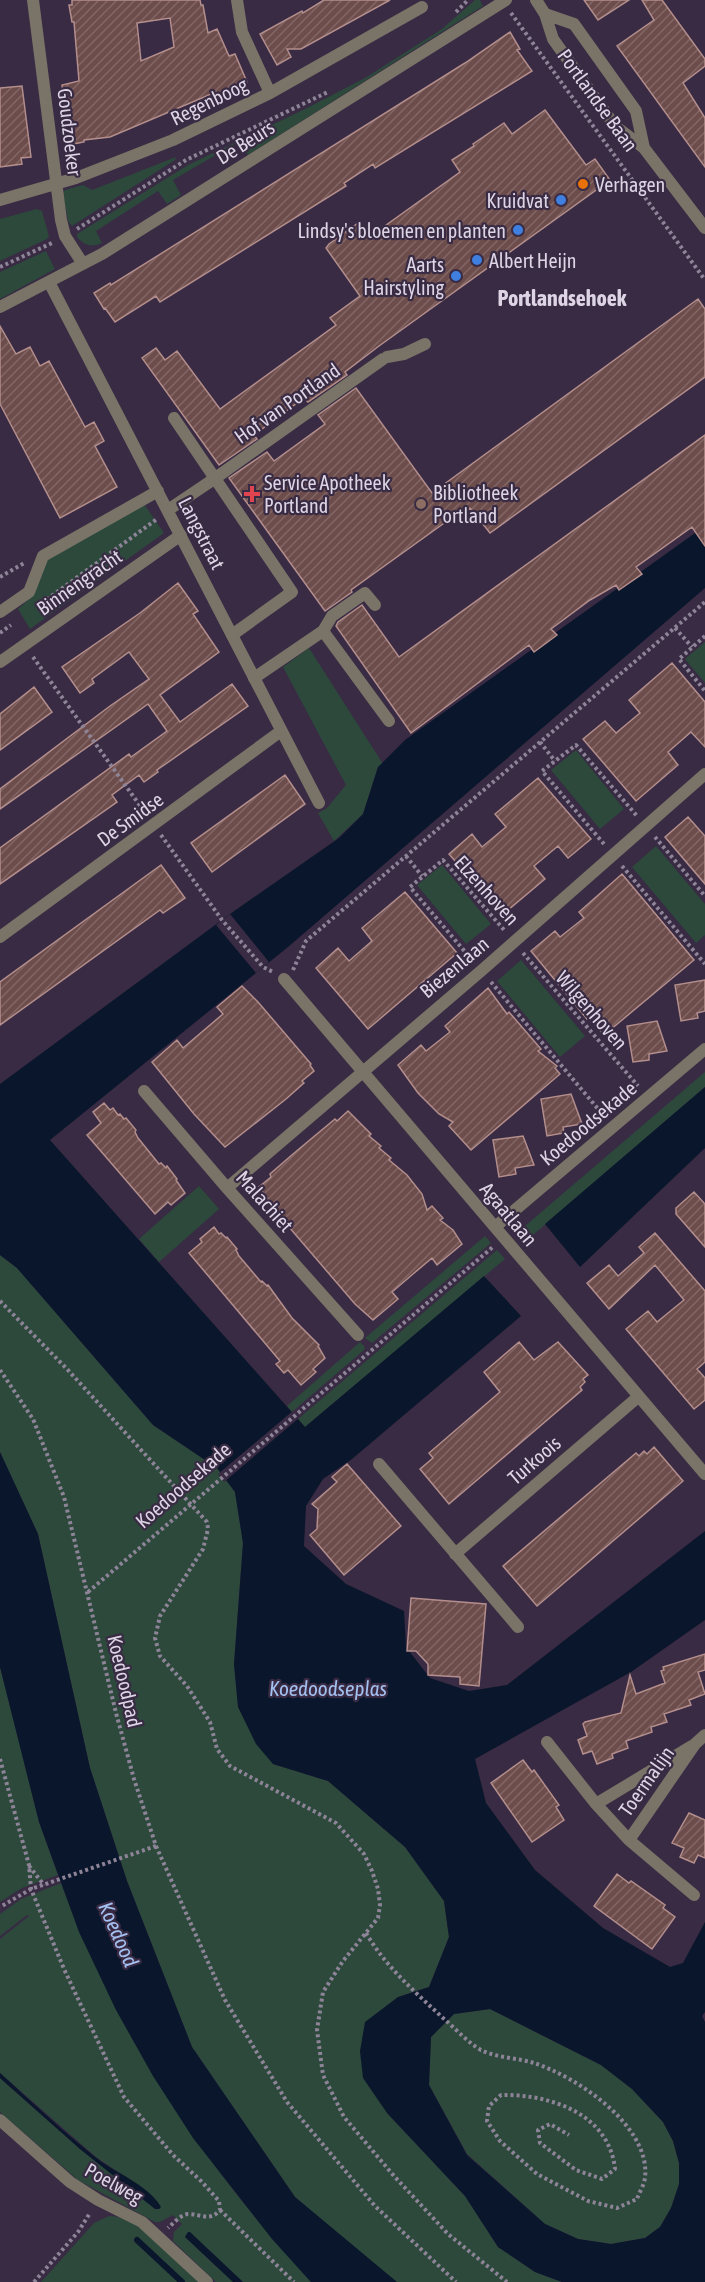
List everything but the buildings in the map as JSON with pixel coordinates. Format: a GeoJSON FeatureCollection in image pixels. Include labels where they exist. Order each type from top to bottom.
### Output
{"type":"FeatureCollection","features":[{"type":"Feature","properties":{"kind":"street","name":"Goudzoeker"},"geometry":{"type":"LineString","coordinates":[[33,0],[61,220],[65,236],[83,264]]}},
{"type":"Feature","properties":{"kind":"street"},"geometry":{"type":"LineString","coordinates":[[237,0],[242,32],[270,93]]}},
{"type":"Feature","properties":{"kind":"street","name":"Portlandse Baan"},"geometry":{"type":"LineString","coordinates":[[536,0],[546,14],[553,39],[615,126],[644,148],[705,228]]}},
{"type":"Feature","properties":{"kind":"street","name":"De Beurs"},"geometry":{"type":"LineString","coordinates":[[0,307],[83,264],[504,1]]}},
{"type":"Feature","properties":{"kind":"street","name":"Regenboog"},"geometry":{"type":"LineString","coordinates":[[0,200],[56,184],[173,140],[270,93],[422,7]]}},
{"type":"Feature","properties":{"kind":"street","name":"Portlandse Baan"},"geometry":{"type":"LineString","coordinates":[[546,14],[574,24],[636,111],[644,148]]}},
{"type":"Feature","properties":{"kind":"street","name":"Langstraat"},"geometry":{"type":"LineString","coordinates":[[49,282],[319,803]]}},
{"type":"Feature","properties":{"kind":"street","name":"Hof van Portland"},"geometry":{"type":"LineString","coordinates":[[168,510],[385,358],[404,354],[425,344]]}},
{"type":"Feature","properties":{"kind":"street"},"geometry":{"type":"LineString","coordinates":[[174,418],[292,592],[232,635]]}},
{"type":"Feature","properties":{"kind":"street","name":"Binnengracht"},"geometry":{"type":"LineString","coordinates":[[2,616],[29,592],[43,556],[158,491]]}},
{"type":"Feature","properties":{"kind":"street","name":"Binnengracht"},"geometry":{"type":"LineString","coordinates":[[0,662],[181,535]]}},
{"type":"Feature","properties":{"kind":"street"},"geometry":{"type":"LineString","coordinates":[[254,678],[323,631],[332,616],[365,593],[375,605]]}},
{"type":"Feature","properties":{"kind":"street"},"geometry":{"type":"LineString","coordinates":[[323,631],[389,721]]}},
{"type":"Feature","properties":{"kind":"street","name":"De Smidse"},"geometry":{"type":"LineString","coordinates":[[0,937],[281,731]]}},
{"type":"Feature","properties":{"kind":"street","name":"Biezenlaan"},"geometry":{"type":"LineString","coordinates":[[227,1188],[514,942],[705,774]]}},
{"type":"Feature","properties":{"kind":"street","name":"Agaatlaan"},"geometry":{"type":"LineString","coordinates":[[284,979],[705,1474]]}},
{"type":"Feature","properties":{"kind":"street","name":"Koedoodsekade"},"geometry":{"type":"LineString","coordinates":[[495,1227],[705,1049]]}},
{"type":"Feature","properties":{"kind":"street","name":"Malachiet"},"geometry":{"type":"LineString","coordinates":[[144,1090],[227,1188],[358,1335]]}},
{"type":"Feature","properties":{"kind":"street","name":"Turkoois"},"geometry":{"type":"LineString","coordinates":[[455,1554],[638,1397]]}},
{"type":"Feature","properties":{"kind":"street"},"geometry":{"type":"LineString","coordinates":[[379,1464],[518,1627]]}},
{"type":"Feature","properties":{"kind":"street","name":"Toermalijn"},"geometry":{"type":"LineString","coordinates":[[596,1804],[700,1739]]}},
{"type":"Feature","properties":{"kind":"street","name":"Toermalijn"},"geometry":{"type":"LineString","coordinates":[[629,1840],[700,1739]]}},
{"type":"Feature","properties":{"kind":"street","name":"Toermalijn"},"geometry":{"type":"LineString","coordinates":[[547,1742],[596,1804],[629,1840],[694,1895]]}},
{"type":"Feature","properties":{"kind":"street","name":"Poelweg"},"geometry":{"type":"LineString","coordinates":[[0,2120],[70,2182],[98,2200],[142,2222],[207,2282]]}},
{"type":"Feature","properties":{"kind":"path"},"geometry":{"type":"LineString","coordinates":[[451,17],[468,0]]}},
{"type":"Feature","properties":{"kind":"path","name":"Portlandse Baan"},"geometry":{"type":"LineString","coordinates":[[504,1],[705,280]]}},
{"type":"Feature","properties":{"kind":"path","name":"De Beurs"},"geometry":{"type":"LineString","coordinates":[[0,267],[65,236],[186,160],[337,87]]}},
{"type":"Feature","properties":{"kind":"path"},"geometry":{"type":"LineString","coordinates":[[38,606],[168,510]]}},
{"type":"Feature","properties":{"kind":"path"},"geometry":{"type":"LineString","coordinates":[[284,979],[296,966],[306,941],[705,602]]}},
{"type":"Feature","properties":{"kind":"path"},"geometry":{"type":"LineString","coordinates":[[2,616],[222,920],[264,967]]}},
{"type":"Feature","properties":{"kind":"path"},"geometry":{"type":"LineString","coordinates":[[0,633],[19,620]]}},
{"type":"Feature","properties":{"kind":"path"},"geometry":{"type":"LineString","coordinates":[[675,628],[692,648]]}},
{"type":"Feature","properties":{"kind":"path"},"geometry":{"type":"LineString","coordinates":[[705,636],[679,659],[705,691]]}},
{"type":"Feature","properties":{"kind":"path"},"geometry":{"type":"LineString","coordinates":[[540,742],[555,761]]}},
{"type":"Feature","properties":{"kind":"path"},"geometry":{"type":"LineString","coordinates":[[705,896],[576,745],[542,771],[705,964]]}},
{"type":"Feature","properties":{"kind":"path"},"geometry":{"type":"LineString","coordinates":[[406,856],[423,877]]}},
{"type":"Feature","properties":{"kind":"path","name":"Elzenhoven"},"geometry":{"type":"LineString","coordinates":[[481,970],[410,887],[442,860],[514,942]]}},
{"type":"Feature","properties":{"kind":"path","name":"Wilgenhoven"},"geometry":{"type":"LineString","coordinates":[[514,942],[648,1098]]}},
{"type":"Feature","properties":{"kind":"path"},"geometry":{"type":"LineString","coordinates":[[481,970],[614,1127]]}},
{"type":"Feature","properties":{"kind":"path"},"geometry":{"type":"LineString","coordinates":[[0,1301],[207,1522],[207,1539],[196,1563],[160,1616],[155,1638],[160,1656],[187,1686],[210,1722],[217,1749],[230,1766],[336,1823],[364,1854],[372,1870],[380,1905],[378,1918],[343,1961],[323,1992],[317,2030],[323,2075],[344,2117],[394,2176],[448,2234],[507,2282]]}},
{"type":"Feature","properties":{"kind":"path","name":"Koedoodpad"},"geometry":{"type":"LineString","coordinates":[[0,1370],[33,1419],[50,1456],[64,1497],[134,1779],[156,1846],[225,2000],[287,2102],[375,2206],[456,2282]]}},
{"type":"Feature","properties":{"kind":"path","name":"Koedoodsekade"},"geometry":{"type":"LineString","coordinates":[[88,1592],[303,1408]]}},
{"type":"Feature","properties":{"kind":"path"},"geometry":{"type":"LineString","coordinates":[[0,1759],[29,1865],[31,1889],[64,1969],[124,2097],[173,2155],[219,2201],[220,2210],[294,2282]]}},
{"type":"Feature","properties":{"kind":"path"},"geometry":{"type":"LineString","coordinates":[[0,1907],[31,1889],[156,1846]]}},
{"type":"Feature","properties":{"kind":"path"},"geometry":{"type":"LineString","coordinates":[[29,1865],[44,1885]]}},
{"type":"Feature","properties":{"kind":"path"},"geometry":{"type":"LineString","coordinates":[[366,1934],[396,1975],[461,2035],[482,2050],[536,2064],[577,2084],[611,2109],[634,2135],[643,2156],[645,2179],[636,2199],[617,2208],[588,2201],[537,2174],[500,2141],[487,2121],[489,2106],[501,2095],[523,2094],[556,2101],[579,2112],[598,2130],[614,2155],[615,2169],[602,2179],[576,2170],[540,2143],[538,2130],[550,2124],[569,2135]]}},
{"type":"Feature","properties":{"kind":"path"},"geometry":{"type":"LineString","coordinates":[[34,2282],[78,2232],[98,2200]]}},
{"type":"Feature","properties":{"kind":"path"},"geometry":{"type":"LineString","coordinates":[[180,2217],[187,2214],[207,2218],[216,2215],[220,2210]]}},
{"type":"Feature","properties":{"kind":"green space"},"geometry":{"type":"Polygon","coordinates":[[[475,0],[480,0],[483,6],[248,155],[238,142],[173,180],[181,195],[167,204],[158,191],[96,231],[102,243],[88,245],[77,237],[77,234],[188,165],[365,78],[442,29],[475,0]]]}},
{"type":"Feature","properties":{"kind":"green space"},"geometry":{"type":"Polygon","coordinates":[[[176,157],[175,160],[72,226],[68,221],[63,193],[65,190],[83,185],[92,190],[176,157]]]}},
{"type":"Feature","properties":{"kind":"green space"},"geometry":{"type":"Polygon","coordinates":[[[37,209],[42,211],[49,236],[47,239],[0,261],[0,219],[37,209]]]}},
{"type":"Feature","properties":{"kind":"green space"},"geometry":{"type":"Polygon","coordinates":[[[46,251],[55,269],[0,299],[0,272],[46,251]]]}},
{"type":"Feature","properties":{"kind":"green space"},"geometry":{"type":"Polygon","coordinates":[[[144,504],[164,533],[30,629],[18,609],[29,599],[45,559],[144,504]]]}},
{"type":"Feature","properties":{"kind":"green space"},"geometry":{"type":"Polygon","coordinates":[[[705,642],[705,683],[685,659],[705,642]]]}},
{"type":"Feature","properties":{"kind":"green space"},"geometry":{"type":"Polygon","coordinates":[[[309,648],[383,764],[378,767],[363,814],[334,841],[318,813],[327,808],[346,785],[283,667],[309,648]]]}},
{"type":"Feature","properties":{"kind":"green space"},"geometry":{"type":"Polygon","coordinates":[[[576,750],[624,809],[600,829],[551,770],[576,750]]]}},
{"type":"Feature","properties":{"kind":"green space"},"geometry":{"type":"Polygon","coordinates":[[[656,846],[705,904],[705,935],[696,943],[632,867],[656,846]]]}},
{"type":"Feature","properties":{"kind":"green space"},"geometry":{"type":"Polygon","coordinates":[[[442,865],[491,924],[466,944],[417,885],[442,865]]]}},
{"type":"Feature","properties":{"kind":"green space"},"geometry":{"type":"Polygon","coordinates":[[[521,960],[585,1036],[560,1057],[497,981],[521,960]]]}},
{"type":"Feature","properties":{"kind":"green space"},"geometry":{"type":"Polygon","coordinates":[[[705,1072],[705,1087],[526,1241],[518,1232],[705,1072]]]}},
{"type":"Feature","properties":{"kind":"green space"},"geometry":{"type":"Polygon","coordinates":[[[199,1186],[219,1209],[159,1262],[139,1239],[199,1186]]]}},
{"type":"Feature","properties":{"kind":"green space"},"geometry":{"type":"Polygon","coordinates":[[[485,1236],[491,1243],[372,1343],[365,1338],[485,1236]]]}},
{"type":"Feature","properties":{"kind":"green space"},"geometry":{"type":"Polygon","coordinates":[[[497,1250],[505,1259],[305,1427],[298,1419],[497,1250]]]}},
{"type":"Feature","properties":{"kind":"green space"},"geometry":{"type":"Polygon","coordinates":[[[0,1255],[17,1268],[153,1425],[217,1468],[235,1492],[243,1543],[234,1664],[238,1707],[273,1764],[328,1781],[405,1847],[444,1901],[449,1937],[429,1987],[398,1997],[387,2113],[465,2196],[498,2247],[535,2272],[562,2282],[396,2282],[295,2197],[192,2047],[127,1881],[90,1768],[38,1534],[0,1452],[0,1255]]]}},
{"type":"Feature","properties":{"kind":"green space"},"geometry":{"type":"Polygon","coordinates":[[[360,1342],[365,1347],[364,1350],[292,1412],[287,1406],[360,1342]]]}},
{"type":"Feature","properties":{"kind":"green space"},"geometry":{"type":"Polygon","coordinates":[[[0,1667],[39,1822],[58,1875],[22,1888],[0,1902],[0,1667]]]}},
{"type":"Feature","properties":{"kind":"green space"},"geometry":{"type":"Polygon","coordinates":[[[61,1883],[109,1994],[166,2095],[233,2190],[311,2282],[243,2282],[189,2232],[185,2237],[233,2282],[216,2282],[173,2241],[174,2232],[182,2224],[173,2215],[160,2222],[155,2222],[78,2180],[0,2112],[0,2078],[80,2149],[158,2210],[136,2184],[96,2157],[0,2073],[0,1939],[29,1916],[27,1915],[0,1936],[0,1914],[21,1899],[61,1883]]]}},
{"type":"Feature","properties":{"kind":"green space"},"geometry":{"type":"Polygon","coordinates":[[[490,2009],[601,2065],[632,2089],[663,2122],[673,2141],[679,2163],[679,2184],[671,2208],[660,2227],[645,2238],[611,2244],[578,2239],[545,2224],[467,2154],[429,2085],[431,2037],[454,2014],[490,2009]]]}},
{"type":"Feature","properties":{"kind":"green space"},"geometry":{"type":"Polygon","coordinates":[[[109,2216],[121,2218],[146,2232],[199,2282],[41,2282],[94,2223],[109,2216]]]}},
{"type":"Feature","properties":{"kind":"water","name":"Koedoodseplas"},"geometry":{"type":"Polygon","coordinates":[[[705,526],[705,588],[288,947],[50,1140],[305,1427],[484,1276],[521,1316],[352,1459],[323,1479],[306,1506],[304,1546],[346,1584],[404,1611],[406,1647],[430,1678],[469,1691],[507,1685],[705,1531],[705,1620],[631,1672],[475,1759],[486,1803],[535,1870],[603,1928],[670,1967],[683,1963],[705,1922],[705,2012],[702,2016],[705,2022],[705,2282],[562,2282],[535,2272],[498,2247],[465,2196],[387,2113],[363,2078],[360,2051],[365,2022],[398,1997],[429,1987],[449,1937],[444,1901],[405,1847],[328,1781],[273,1764],[256,1744],[238,1707],[234,1664],[243,1543],[235,1492],[217,1468],[153,1425],[17,1268],[0,1255],[0,1084],[230,914],[339,838],[363,814],[378,767],[405,740],[705,526]],[[490,2009],[454,2014],[431,2037],[429,2085],[467,2155],[545,2224],[578,2239],[611,2244],[645,2238],[660,2227],[671,2208],[679,2184],[679,2163],[673,2141],[663,2122],[632,2089],[601,2065],[490,2009]]]}},
{"type":"Feature","properties":{"kind":"water"},"geometry":{"type":"Polygon","coordinates":[[[705,1087],[705,1148],[580,1267],[545,1224],[705,1087]]]}},
{"type":"Feature","properties":{"kind":"water","name":"Koedood"},"geometry":{"type":"Polygon","coordinates":[[[0,1452],[38,1534],[90,1768],[127,1881],[192,2047],[295,2197],[397,2282],[311,2282],[272,2239],[193,2138],[153,2076],[116,2010],[79,1932],[39,1822],[0,1667],[0,1452]]]}},
{"type":"Feature","properties":{"kind":"water"},"geometry":{"type":"Polygon","coordinates":[[[0,2073],[82,2146],[148,2192],[161,2207],[155,2209],[80,2149],[0,2078],[0,2073]]]}},
{"type":"Feature","properties":{"kind":"water"},"geometry":{"type":"Polygon","coordinates":[[[188,2232],[243,2282],[233,2282],[185,2237],[188,2232]]]}},
{"type":"Feature","properties":{"kind":"pier"},"geometry":{"type":"Polygon","coordinates":[[[230,914],[269,962],[256,973],[216,925],[230,914]]]}},
{"type":"Feature","properties":{"kind":"pier"},"geometry":{"type":"Polygon","coordinates":[[[294,1410],[300,1417],[224,1482],[218,1474],[294,1410]]]}},
{"type":"Feature","properties":{"kind":"waterway"},"geometry":{"type":"LineString","coordinates":[[137,2240],[182,2282]]}},
{"type":"Feature","properties":{"kind":"place","name":"Verhagen"},"geometry":{"type":"Point","coordinates":[583,184]}},
{"type":"Feature","properties":{"kind":"place","name":"Kruidvat"},"geometry":{"type":"Point","coordinates":[561,200]}},
{"type":"Feature","properties":{"kind":"place","name":"Lindsy's bloemen en planten"},"geometry":{"type":"Point","coordinates":[518,230]}},
{"type":"Feature","properties":{"kind":"place","name":"Albert Heijn"},"geometry":{"type":"Point","coordinates":[477,260]}},
{"type":"Feature","properties":{"kind":"place","name":"Aarts Hairstyling"},"geometry":{"type":"Point","coordinates":[456,276]}},
{"type":"Feature","properties":{"kind":"place","name":"Service Apotheek Portland"},"geometry":{"type":"Point","coordinates":[252,494]}},
{"type":"Feature","properties":{"kind":"place","name":"Bibliotheek Portland"},"geometry":{"type":"Point","coordinates":[421,504]}},
{"type":"Feature","properties":{"kind":"district","name":"Portlandsehoek"},"geometry":{"type":"Point","coordinates":[562,298]}}]}
